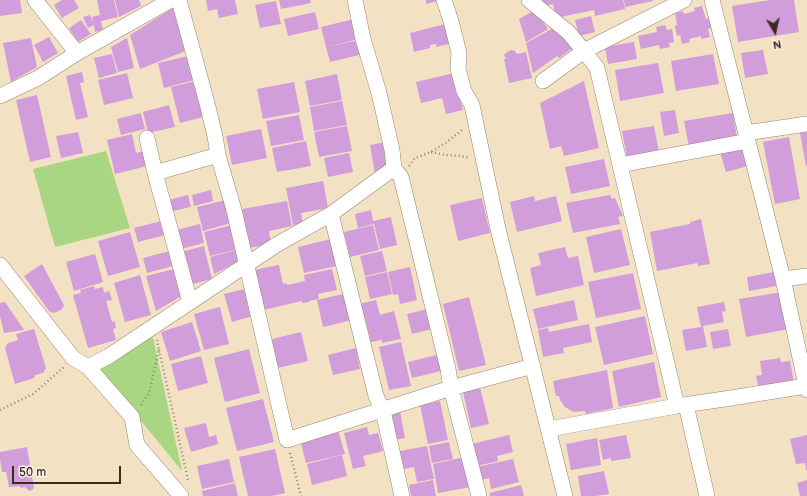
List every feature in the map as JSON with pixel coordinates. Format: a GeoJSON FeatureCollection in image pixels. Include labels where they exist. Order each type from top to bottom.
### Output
{"type":"FeatureCollection","features":[{"type":"Feature","properties":{"kind":"street"},"geometry":{"type":"LineString","coordinates":[[35,0],[77,53]]}},
{"type":"Feature","properties":{"kind":"street"},"geometry":{"type":"LineString","coordinates":[[0,96],[38,78],[77,53],[171,0]]}},
{"type":"Feature","properties":{"kind":"street"},"geometry":{"type":"LineString","coordinates":[[179,0],[208,103],[218,155],[234,210],[287,440],[383,411],[451,388],[533,366]]}},
{"type":"Feature","properties":{"kind":"street"},"geometry":{"type":"LineString","coordinates":[[355,0],[363,39],[379,93],[397,173],[448,369],[451,388],[479,496]]}},
{"type":"Feature","properties":{"kind":"street"},"geometry":{"type":"LineString","coordinates":[[444,0],[459,53],[458,69],[464,91],[472,105],[498,229],[565,496]]}},
{"type":"Feature","properties":{"kind":"street"},"geometry":{"type":"LineString","coordinates":[[529,0],[568,32],[596,68],[706,496]]}},
{"type":"Feature","properties":{"kind":"street"},"geometry":{"type":"LineString","coordinates":[[543,81],[584,51],[684,0]]}},
{"type":"Feature","properties":{"kind":"street"},"geometry":{"type":"LineString","coordinates":[[549,429],[731,398],[806,388],[783,279],[712,0]]}},
{"type":"Feature","properties":{"kind":"street"},"geometry":{"type":"LineString","coordinates":[[620,165],[807,124]]}},
{"type":"Feature","properties":{"kind":"street"},"geometry":{"type":"LineString","coordinates":[[147,138],[190,302]]}},
{"type":"Feature","properties":{"kind":"street"},"geometry":{"type":"LineString","coordinates":[[155,173],[218,155]]}},
{"type":"Feature","properties":{"kind":"street"},"geometry":{"type":"LineString","coordinates":[[88,366],[109,356],[276,245],[331,214],[397,173]]}},
{"type":"Feature","properties":{"kind":"street"},"geometry":{"type":"LineString","coordinates":[[331,214],[376,396],[383,411],[402,496]]}},
{"type":"Feature","properties":{"kind":"street"},"geometry":{"type":"LineString","coordinates":[[0,265],[73,358],[88,366],[132,417],[137,445],[181,496]]}},
{"type":"Feature","properties":{"kind":"street"},"geometry":{"type":"LineString","coordinates":[[783,279],[807,276]]}},
{"type":"Feature","properties":{"kind":"path"},"geometry":{"type":"LineString","coordinates":[[397,173],[415,158],[431,152],[475,121]]}},
{"type":"Feature","properties":{"kind":"path"},"geometry":{"type":"LineString","coordinates":[[431,152],[461,156],[484,163]]}},
{"type":"Feature","properties":{"kind":"path"},"geometry":{"type":"LineString","coordinates":[[155,325],[159,350],[188,481]]}},
{"type":"Feature","properties":{"kind":"path"},"geometry":{"type":"LineString","coordinates":[[132,417],[149,393],[159,350]]}},
{"type":"Feature","properties":{"kind":"path"},"geometry":{"type":"LineString","coordinates":[[0,410],[33,394],[73,358]]}},
{"type":"Feature","properties":{"kind":"path"},"geometry":{"type":"LineString","coordinates":[[287,440],[301,496]]}},
{"type":"Feature","properties":{"kind":"green space"},"geometry":{"type":"Polygon","coordinates":[[[106,151],[130,228],[55,247],[33,169],[106,151]]]}},
{"type":"Feature","properties":{"kind":"green space"},"geometry":{"type":"Polygon","coordinates":[[[152,333],[182,471],[97,367],[152,333]]]}},
{"type":"Feature","properties":{"kind":"building"},"geometry":{"type":"Polygon","coordinates":[[[0,0],[20,0],[22,13],[0,16],[0,0]]]}},
{"type":"Feature","properties":{"kind":"building"},"geometry":{"type":"Polygon","coordinates":[[[62,0],[74,0],[79,8],[62,18],[54,5],[62,0]]]}},
{"type":"Feature","properties":{"kind":"building"},"geometry":{"type":"Polygon","coordinates":[[[97,0],[114,0],[118,17],[101,21],[103,30],[95,32],[92,17],[100,15],[97,0]]]}},
{"type":"Feature","properties":{"kind":"building"},"geometry":{"type":"Polygon","coordinates":[[[115,0],[139,0],[141,6],[119,17],[115,0]]]}},
{"type":"Feature","properties":{"kind":"building"},"geometry":{"type":"Polygon","coordinates":[[[206,0],[235,0],[238,14],[219,18],[217,9],[208,11],[206,0]]]}},
{"type":"Feature","properties":{"kind":"building"},"geometry":{"type":"Polygon","coordinates":[[[279,0],[310,0],[311,3],[281,9],[279,0]]]}},
{"type":"Feature","properties":{"kind":"building"},"geometry":{"type":"Polygon","coordinates":[[[426,0],[439,0],[439,1],[426,4],[426,0]]]}},
{"type":"Feature","properties":{"kind":"building"},"geometry":{"type":"Polygon","coordinates":[[[535,0],[623,0],[625,9],[595,16],[594,10],[556,18],[553,4],[542,6],[535,0]]]}},
{"type":"Feature","properties":{"kind":"building"},"geometry":{"type":"Polygon","coordinates":[[[624,0],[653,0],[653,1],[625,7],[624,0]]]}},
{"type":"Feature","properties":{"kind":"building"},"geometry":{"type":"Polygon","coordinates":[[[770,0],[794,0],[799,32],[738,42],[732,6],[770,0]]]}},
{"type":"Feature","properties":{"kind":"building"},"geometry":{"type":"Polygon","coordinates":[[[276,1],[281,24],[260,28],[255,5],[276,1]]]}},
{"type":"Feature","properties":{"kind":"building"},"geometry":{"type":"Polygon","coordinates":[[[176,6],[188,50],[140,69],[130,35],[176,6]]]}},
{"type":"Feature","properties":{"kind":"building"},"geometry":{"type":"Polygon","coordinates":[[[702,6],[706,19],[709,18],[712,28],[708,29],[710,37],[701,39],[701,36],[689,39],[690,42],[682,44],[680,35],[677,36],[675,13],[683,11],[684,14],[695,11],[694,8],[702,6]]]}},
{"type":"Feature","properties":{"kind":"building"},"geometry":{"type":"Polygon","coordinates":[[[535,10],[548,29],[526,42],[519,19],[535,10]]]}},
{"type":"Feature","properties":{"kind":"building"},"geometry":{"type":"Polygon","coordinates":[[[315,12],[319,29],[288,36],[284,19],[315,12]]]}},
{"type":"Feature","properties":{"kind":"building"},"geometry":{"type":"Polygon","coordinates":[[[90,15],[94,25],[88,28],[83,17],[90,15]]]}},
{"type":"Feature","properties":{"kind":"building"},"geometry":{"type":"Polygon","coordinates":[[[591,16],[595,32],[579,36],[575,20],[591,16]]]}},
{"type":"Feature","properties":{"kind":"building"},"geometry":{"type":"Polygon","coordinates":[[[354,19],[359,39],[326,47],[321,27],[354,19]]]}},
{"type":"Feature","properties":{"kind":"building"},"geometry":{"type":"Polygon","coordinates":[[[81,20],[91,34],[78,42],[69,28],[81,20]]]}},
{"type":"Feature","properties":{"kind":"building"},"geometry":{"type":"Polygon","coordinates":[[[449,23],[453,43],[436,47],[436,44],[430,45],[430,48],[414,52],[410,33],[449,23]]]}},
{"type":"Feature","properties":{"kind":"building"},"geometry":{"type":"Polygon","coordinates":[[[665,25],[667,30],[672,29],[674,42],[669,43],[670,47],[660,49],[659,45],[641,49],[638,36],[657,32],[656,27],[665,25]]]}},
{"type":"Feature","properties":{"kind":"building"},"geometry":{"type":"Polygon","coordinates":[[[557,26],[573,48],[559,58],[557,56],[533,73],[526,43],[557,26]]]}},
{"type":"Feature","properties":{"kind":"building"},"geometry":{"type":"Polygon","coordinates":[[[49,37],[58,53],[43,62],[34,45],[49,37]]]}},
{"type":"Feature","properties":{"kind":"building"},"geometry":{"type":"Polygon","coordinates":[[[31,38],[37,67],[11,82],[3,43],[31,38]]]}},
{"type":"Feature","properties":{"kind":"building"},"geometry":{"type":"Polygon","coordinates":[[[127,38],[134,68],[118,72],[111,47],[127,38]]]}},
{"type":"Feature","properties":{"kind":"building"},"geometry":{"type":"Polygon","coordinates":[[[359,40],[363,54],[330,62],[326,47],[359,40]]]}},
{"type":"Feature","properties":{"kind":"building"},"geometry":{"type":"Polygon","coordinates":[[[634,42],[637,59],[608,64],[605,47],[634,42]]]}},
{"type":"Feature","properties":{"kind":"building"},"geometry":{"type":"Polygon","coordinates":[[[511,50],[515,51],[517,54],[526,52],[532,78],[509,83],[504,59],[506,59],[504,55],[511,50]]]}},
{"type":"Feature","properties":{"kind":"building"},"geometry":{"type":"Polygon","coordinates":[[[763,50],[768,74],[745,78],[741,53],[763,50]]]}},
{"type":"Feature","properties":{"kind":"building"},"geometry":{"type":"Polygon","coordinates":[[[112,54],[117,73],[99,78],[94,58],[112,54]]]}},
{"type":"Feature","properties":{"kind":"building"},"geometry":{"type":"Polygon","coordinates":[[[713,54],[719,84],[676,91],[671,61],[713,54]]]}},
{"type":"Feature","properties":{"kind":"building"},"geometry":{"type":"Polygon","coordinates":[[[188,56],[194,80],[164,88],[158,63],[188,56]]]}},
{"type":"Feature","properties":{"kind":"building"},"geometry":{"type":"Polygon","coordinates":[[[658,63],[664,93],[620,101],[615,70],[658,63]]]}},
{"type":"Feature","properties":{"kind":"building"},"geometry":{"type":"Polygon","coordinates":[[[82,72],[84,82],[80,83],[88,117],[76,120],[66,76],[82,72]]]}},
{"type":"Feature","properties":{"kind":"building"},"geometry":{"type":"Polygon","coordinates":[[[127,73],[133,98],[104,105],[98,80],[127,73]]]}},
{"type":"Feature","properties":{"kind":"building"},"geometry":{"type":"Polygon","coordinates":[[[454,73],[463,110],[446,114],[442,98],[421,103],[416,82],[454,73]]]}},
{"type":"Feature","properties":{"kind":"building"},"geometry":{"type":"Polygon","coordinates":[[[337,74],[342,100],[310,106],[305,81],[337,74]]]}},
{"type":"Feature","properties":{"kind":"building"},"geometry":{"type":"Polygon","coordinates":[[[195,81],[203,117],[180,123],[171,87],[195,81]]]}},
{"type":"Feature","properties":{"kind":"building"},"geometry":{"type":"Polygon","coordinates":[[[584,81],[599,148],[564,156],[561,146],[550,149],[540,103],[584,81]]]}},
{"type":"Feature","properties":{"kind":"building"},"geometry":{"type":"Polygon","coordinates":[[[294,82],[300,112],[263,119],[257,89],[294,82]]]}},
{"type":"Feature","properties":{"kind":"building"},"geometry":{"type":"Polygon","coordinates":[[[37,95],[51,157],[30,162],[16,100],[37,95]]]}},
{"type":"Feature","properties":{"kind":"building"},"geometry":{"type":"Polygon","coordinates":[[[342,101],[347,125],[314,131],[310,107],[342,101]]]}},
{"type":"Feature","properties":{"kind":"building"},"geometry":{"type":"Polygon","coordinates":[[[169,105],[175,127],[148,133],[143,112],[169,105]]]}},
{"type":"Feature","properties":{"kind":"building"},"geometry":{"type":"Polygon","coordinates":[[[675,110],[679,133],[664,136],[660,112],[675,110]]]}},
{"type":"Feature","properties":{"kind":"building"},"geometry":{"type":"Polygon","coordinates":[[[141,113],[145,129],[121,135],[117,119],[141,113]]]}},
{"type":"Feature","properties":{"kind":"building"},"geometry":{"type":"Polygon","coordinates":[[[733,113],[737,138],[689,147],[684,121],[733,113]]]}},
{"type":"Feature","properties":{"kind":"building"},"geometry":{"type":"Polygon","coordinates":[[[299,115],[304,140],[271,146],[266,121],[299,115]]]}},
{"type":"Feature","properties":{"kind":"building"},"geometry":{"type":"Polygon","coordinates":[[[347,126],[352,151],[319,157],[314,132],[347,126]]]}},
{"type":"Feature","properties":{"kind":"building"},"geometry":{"type":"Polygon","coordinates":[[[654,126],[659,152],[627,157],[622,131],[654,126]]]}},
{"type":"Feature","properties":{"kind":"building"},"geometry":{"type":"Polygon","coordinates":[[[261,129],[267,158],[232,165],[226,136],[261,129]]]}},
{"type":"Feature","properties":{"kind":"building"},"geometry":{"type":"Polygon","coordinates":[[[78,132],[83,153],[61,158],[56,136],[78,132]]]}},
{"type":"Feature","properties":{"kind":"building"},"geometry":{"type":"Polygon","coordinates":[[[807,132],[807,166],[806,166],[800,133],[807,132]]]}},
{"type":"Feature","properties":{"kind":"building"},"geometry":{"type":"Polygon","coordinates":[[[132,134],[136,153],[147,150],[151,165],[115,174],[107,140],[132,134]]]}},
{"type":"Feature","properties":{"kind":"building"},"geometry":{"type":"Polygon","coordinates":[[[789,137],[800,199],[775,204],[763,142],[789,137]]]}},
{"type":"Feature","properties":{"kind":"building"},"geometry":{"type":"Polygon","coordinates":[[[306,141],[311,166],[277,172],[272,148],[306,141]]]}},
{"type":"Feature","properties":{"kind":"building"},"geometry":{"type":"Polygon","coordinates":[[[386,142],[390,165],[375,174],[370,145],[386,142]]]}},
{"type":"Feature","properties":{"kind":"building"},"geometry":{"type":"Polygon","coordinates":[[[743,146],[748,166],[726,172],[720,152],[743,146]]]}},
{"type":"Feature","properties":{"kind":"building"},"geometry":{"type":"Polygon","coordinates":[[[349,153],[353,172],[328,177],[324,158],[349,153]]]}},
{"type":"Feature","properties":{"kind":"building"},"geometry":{"type":"Polygon","coordinates":[[[604,159],[610,186],[571,194],[565,167],[604,159]]]}},
{"type":"Feature","properties":{"kind":"building"},"geometry":{"type":"Polygon","coordinates":[[[323,181],[328,208],[301,213],[303,223],[293,225],[286,188],[323,181]]]}},
{"type":"Feature","properties":{"kind":"building"},"geometry":{"type":"Polygon","coordinates":[[[211,190],[213,201],[194,206],[192,195],[211,190]]]}},
{"type":"Feature","properties":{"kind":"building"},"geometry":{"type":"Polygon","coordinates":[[[188,195],[191,207],[168,212],[165,201],[188,195]]]}},
{"type":"Feature","properties":{"kind":"building"},"geometry":{"type":"Polygon","coordinates":[[[610,195],[612,199],[615,198],[623,216],[618,217],[620,224],[573,233],[566,203],[610,195]]]}},
{"type":"Feature","properties":{"kind":"building"},"geometry":{"type":"Polygon","coordinates":[[[534,196],[535,201],[556,196],[562,221],[517,232],[510,202],[534,196]]]}},
{"type":"Feature","properties":{"kind":"building"},"geometry":{"type":"Polygon","coordinates":[[[482,198],[490,233],[458,241],[450,205],[482,198]]]}},
{"type":"Feature","properties":{"kind":"building"},"geometry":{"type":"Polygon","coordinates":[[[226,200],[231,223],[203,231],[197,207],[226,200]]]}},
{"type":"Feature","properties":{"kind":"building"},"geometry":{"type":"Polygon","coordinates":[[[287,201],[292,226],[269,231],[271,244],[249,248],[242,209],[287,201]]]}},
{"type":"Feature","properties":{"kind":"building"},"geometry":{"type":"Polygon","coordinates":[[[371,210],[373,221],[391,217],[397,245],[380,249],[374,224],[358,228],[355,214],[371,210]]]}},
{"type":"Feature","properties":{"kind":"building"},"geometry":{"type":"Polygon","coordinates":[[[701,219],[710,264],[698,266],[697,263],[657,271],[650,232],[690,224],[690,222],[701,219]]]}},
{"type":"Feature","properties":{"kind":"building"},"geometry":{"type":"Polygon","coordinates":[[[165,220],[169,234],[138,242],[134,228],[165,220]]]}},
{"type":"Feature","properties":{"kind":"building"},"geometry":{"type":"Polygon","coordinates":[[[200,224],[204,243],[181,249],[176,230],[200,224]]]}},
{"type":"Feature","properties":{"kind":"building"},"geometry":{"type":"Polygon","coordinates":[[[232,225],[238,249],[210,256],[204,232],[232,225]]]}},
{"type":"Feature","properties":{"kind":"building"},"geometry":{"type":"Polygon","coordinates":[[[373,225],[379,250],[350,257],[344,232],[373,225]]]}},
{"type":"Feature","properties":{"kind":"building"},"geometry":{"type":"Polygon","coordinates":[[[621,229],[630,265],[594,273],[586,237],[621,229]]]}},
{"type":"Feature","properties":{"kind":"building"},"geometry":{"type":"Polygon","coordinates":[[[130,232],[140,267],[108,276],[98,241],[130,232]]]}},
{"type":"Feature","properties":{"kind":"building"},"geometry":{"type":"Polygon","coordinates":[[[331,239],[337,266],[304,273],[298,247],[331,239]]]}},
{"type":"Feature","properties":{"kind":"building"},"geometry":{"type":"Polygon","coordinates":[[[204,246],[212,279],[189,285],[181,252],[204,246]]]}},
{"type":"Feature","properties":{"kind":"building"},"geometry":{"type":"Polygon","coordinates":[[[565,247],[568,258],[578,256],[584,285],[536,296],[530,268],[541,265],[538,253],[565,247]]]}},
{"type":"Feature","properties":{"kind":"building"},"geometry":{"type":"Polygon","coordinates":[[[174,250],[177,265],[147,273],[143,258],[174,250]]]}},
{"type":"Feature","properties":{"kind":"building"},"geometry":{"type":"Polygon","coordinates":[[[236,250],[239,261],[214,274],[210,257],[236,250]]]}},
{"type":"Feature","properties":{"kind":"building"},"geometry":{"type":"Polygon","coordinates":[[[382,251],[387,271],[365,276],[360,256],[382,251]]]}},
{"type":"Feature","properties":{"kind":"building"},"geometry":{"type":"Polygon","coordinates":[[[95,254],[103,282],[74,291],[66,262],[95,254]]]}},
{"type":"Feature","properties":{"kind":"building"},"geometry":{"type":"Polygon","coordinates":[[[42,264],[64,305],[62,309],[53,313],[49,311],[24,276],[42,264]]]}},
{"type":"Feature","properties":{"kind":"building"},"geometry":{"type":"Polygon","coordinates":[[[279,265],[283,284],[286,283],[287,285],[305,281],[304,275],[332,269],[337,290],[318,294],[319,299],[309,302],[302,303],[302,301],[263,310],[254,270],[279,265]]]}},
{"type":"Feature","properties":{"kind":"building"},"geometry":{"type":"Polygon","coordinates":[[[410,267],[417,300],[400,304],[398,294],[393,295],[388,272],[410,267]]]}},
{"type":"Feature","properties":{"kind":"building"},"geometry":{"type":"Polygon","coordinates":[[[178,268],[185,294],[156,311],[146,276],[178,268]]]}},
{"type":"Feature","properties":{"kind":"building"},"geometry":{"type":"Polygon","coordinates":[[[387,272],[392,294],[370,299],[365,277],[387,272]]]}},
{"type":"Feature","properties":{"kind":"building"},"geometry":{"type":"Polygon","coordinates":[[[774,272],[776,286],[749,291],[747,277],[774,272]]]}},
{"type":"Feature","properties":{"kind":"building"},"geometry":{"type":"Polygon","coordinates":[[[633,273],[641,309],[596,318],[588,282],[633,273]]]}},
{"type":"Feature","properties":{"kind":"building"},"geometry":{"type":"Polygon","coordinates":[[[140,275],[151,315],[125,322],[114,283],[140,275]]]}},
{"type":"Feature","properties":{"kind":"building"},"geometry":{"type":"Polygon","coordinates":[[[94,286],[95,289],[103,287],[104,293],[109,291],[112,300],[106,301],[112,322],[115,321],[116,328],[113,329],[116,340],[88,348],[73,295],[81,293],[80,290],[94,286]]]}},
{"type":"Feature","properties":{"kind":"building"},"geometry":{"type":"Polygon","coordinates":[[[245,289],[253,316],[232,322],[224,294],[245,289]]]}},
{"type":"Feature","properties":{"kind":"building"},"geometry":{"type":"Polygon","coordinates":[[[783,292],[789,329],[746,337],[739,299],[783,292]]]}},
{"type":"Feature","properties":{"kind":"building"},"geometry":{"type":"Polygon","coordinates":[[[347,293],[352,320],[323,327],[317,300],[347,293]]]}},
{"type":"Feature","properties":{"kind":"building"},"geometry":{"type":"Polygon","coordinates":[[[469,297],[486,365],[459,371],[443,304],[469,297]]]}},
{"type":"Feature","properties":{"kind":"building"},"geometry":{"type":"Polygon","coordinates":[[[376,300],[380,315],[394,311],[401,339],[382,343],[382,340],[371,342],[365,318],[363,318],[359,304],[376,300]]]}},
{"type":"Feature","properties":{"kind":"building"},"geometry":{"type":"Polygon","coordinates":[[[574,300],[578,320],[538,329],[533,309],[574,300]]]}},
{"type":"Feature","properties":{"kind":"building"},"geometry":{"type":"Polygon","coordinates":[[[5,302],[24,330],[4,333],[0,316],[0,303],[5,302]]]}},
{"type":"Feature","properties":{"kind":"building"},"geometry":{"type":"Polygon","coordinates":[[[724,302],[726,311],[722,312],[724,322],[703,326],[707,347],[686,351],[682,330],[701,327],[697,307],[724,302]]]}},
{"type":"Feature","properties":{"kind":"building"},"geometry":{"type":"Polygon","coordinates":[[[220,307],[229,344],[204,350],[194,314],[220,307]]]}},
{"type":"Feature","properties":{"kind":"building"},"geometry":{"type":"Polygon","coordinates":[[[428,309],[432,329],[412,334],[407,314],[428,309]]]}},
{"type":"Feature","properties":{"kind":"building"},"geometry":{"type":"Polygon","coordinates":[[[645,316],[653,354],[604,365],[595,327],[645,316]]]}},
{"type":"Feature","properties":{"kind":"building"},"geometry":{"type":"Polygon","coordinates":[[[192,322],[201,351],[170,361],[161,332],[192,322]]]}},
{"type":"Feature","properties":{"kind":"building"},"geometry":{"type":"Polygon","coordinates":[[[589,324],[592,342],[563,348],[564,353],[543,357],[538,330],[548,328],[549,332],[589,324]]]}},
{"type":"Feature","properties":{"kind":"building"},"geometry":{"type":"Polygon","coordinates":[[[34,329],[46,368],[43,373],[35,375],[34,378],[15,384],[5,348],[8,343],[18,340],[16,334],[34,329]]]}},
{"type":"Feature","properties":{"kind":"building"},"geometry":{"type":"Polygon","coordinates":[[[728,329],[731,346],[713,349],[710,332],[728,329]]]}},
{"type":"Feature","properties":{"kind":"building"},"geometry":{"type":"Polygon","coordinates":[[[301,332],[308,361],[278,368],[272,339],[301,332]]]}},
{"type":"Feature","properties":{"kind":"building"},"geometry":{"type":"Polygon","coordinates":[[[401,342],[411,386],[389,390],[379,347],[401,342]]]}},
{"type":"Feature","properties":{"kind":"building"},"geometry":{"type":"Polygon","coordinates":[[[356,348],[360,369],[333,375],[328,355],[356,348]]]}},
{"type":"Feature","properties":{"kind":"building"},"geometry":{"type":"Polygon","coordinates":[[[249,349],[260,393],[225,402],[214,358],[249,349]]]}},
{"type":"Feature","properties":{"kind":"building"},"geometry":{"type":"Polygon","coordinates":[[[441,354],[445,370],[412,378],[408,362],[441,354]]]}},
{"type":"Feature","properties":{"kind":"building"},"geometry":{"type":"Polygon","coordinates":[[[201,356],[208,383],[178,391],[171,364],[201,356]]]}},
{"type":"Feature","properties":{"kind":"building"},"geometry":{"type":"Polygon","coordinates":[[[780,358],[781,362],[790,361],[794,382],[759,388],[756,376],[762,375],[760,361],[780,358]]]}},
{"type":"Feature","properties":{"kind":"building"},"geometry":{"type":"Polygon","coordinates":[[[654,362],[661,397],[619,407],[612,371],[654,362]]]}},
{"type":"Feature","properties":{"kind":"building"},"geometry":{"type":"Polygon","coordinates":[[[607,370],[613,408],[586,414],[585,411],[574,412],[565,407],[559,396],[556,396],[553,381],[607,370]]]}},
{"type":"Feature","properties":{"kind":"building"},"geometry":{"type":"Polygon","coordinates":[[[480,387],[489,424],[471,428],[463,392],[480,387]]]}},
{"type":"Feature","properties":{"kind":"building"},"geometry":{"type":"Polygon","coordinates":[[[263,399],[274,442],[237,451],[226,408],[263,399]]]}},
{"type":"Feature","properties":{"kind":"building"},"geometry":{"type":"Polygon","coordinates":[[[440,401],[448,440],[428,444],[420,405],[440,401]]]}},
{"type":"Feature","properties":{"kind":"building"},"geometry":{"type":"Polygon","coordinates":[[[400,411],[405,438],[394,440],[389,414],[400,411]]]}},
{"type":"Feature","properties":{"kind":"building"},"geometry":{"type":"Polygon","coordinates":[[[206,423],[209,437],[216,435],[218,444],[191,452],[184,428],[206,423]]]}},
{"type":"Feature","properties":{"kind":"building"},"geometry":{"type":"Polygon","coordinates":[[[367,427],[369,435],[378,433],[383,451],[363,456],[366,466],[353,469],[344,433],[367,427]]]}},
{"type":"Feature","properties":{"kind":"building"},"geometry":{"type":"Polygon","coordinates":[[[338,430],[345,454],[306,463],[300,440],[338,430]]]}},
{"type":"Feature","properties":{"kind":"building"},"geometry":{"type":"Polygon","coordinates":[[[509,435],[513,452],[497,456],[498,461],[477,466],[472,444],[509,435]]]}},
{"type":"Feature","properties":{"kind":"building"},"geometry":{"type":"Polygon","coordinates":[[[626,435],[631,458],[611,461],[611,458],[603,460],[599,440],[626,435]]]}},
{"type":"Feature","properties":{"kind":"building"},"geometry":{"type":"Polygon","coordinates":[[[807,435],[806,470],[805,463],[796,464],[790,439],[807,435]]]}},
{"type":"Feature","properties":{"kind":"building"},"geometry":{"type":"Polygon","coordinates":[[[597,438],[601,465],[571,470],[566,444],[597,438]]]}},
{"type":"Feature","properties":{"kind":"building"},"geometry":{"type":"Polygon","coordinates":[[[449,442],[453,459],[432,463],[429,446],[449,442]]]}},
{"type":"Feature","properties":{"kind":"building"},"geometry":{"type":"Polygon","coordinates":[[[427,446],[434,479],[417,482],[414,467],[403,469],[400,451],[427,446]]]}},
{"type":"Feature","properties":{"kind":"building"},"geometry":{"type":"Polygon","coordinates":[[[27,447],[34,488],[29,491],[25,487],[20,488],[20,486],[9,487],[6,472],[2,472],[0,459],[0,452],[27,447]]]}},
{"type":"Feature","properties":{"kind":"building"},"geometry":{"type":"Polygon","coordinates":[[[275,449],[285,493],[271,496],[248,496],[239,457],[275,449]]]}},
{"type":"Feature","properties":{"kind":"building"},"geometry":{"type":"Polygon","coordinates":[[[342,455],[347,476],[312,485],[307,464],[342,455]]]}},
{"type":"Feature","properties":{"kind":"building"},"geometry":{"type":"Polygon","coordinates":[[[465,457],[471,487],[438,493],[433,464],[465,457]]]}},
{"type":"Feature","properties":{"kind":"building"},"geometry":{"type":"Polygon","coordinates":[[[229,459],[234,482],[202,489],[197,466],[229,459]]]}},
{"type":"Feature","properties":{"kind":"building"},"geometry":{"type":"Polygon","coordinates":[[[513,459],[519,482],[491,489],[489,478],[481,480],[477,467],[513,459]]]}},
{"type":"Feature","properties":{"kind":"building"},"geometry":{"type":"Polygon","coordinates":[[[604,471],[609,494],[581,496],[578,476],[604,471]]]}},
{"type":"Feature","properties":{"kind":"building"},"geometry":{"type":"Polygon","coordinates":[[[433,480],[436,496],[411,496],[409,485],[433,480]]]}},
{"type":"Feature","properties":{"kind":"building"},"geometry":{"type":"Polygon","coordinates":[[[807,480],[807,496],[800,496],[797,483],[807,480]]]}},
{"type":"Feature","properties":{"kind":"building"},"geometry":{"type":"Polygon","coordinates":[[[235,483],[238,496],[203,496],[202,491],[235,483]]]}},
{"type":"Feature","properties":{"kind":"building"},"geometry":{"type":"Polygon","coordinates":[[[521,485],[524,496],[490,496],[490,493],[521,485]]]}}]}
